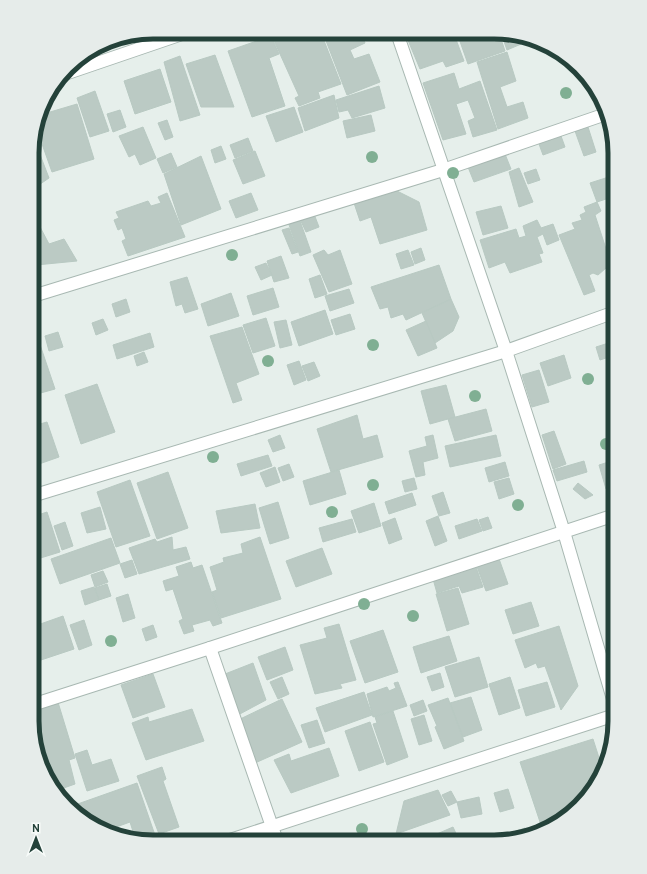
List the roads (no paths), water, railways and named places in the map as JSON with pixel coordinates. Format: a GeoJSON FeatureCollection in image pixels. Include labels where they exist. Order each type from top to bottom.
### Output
{"type":"FeatureCollection","features":[{"type":"Feature","properties":{"kind":"street"},"geometry":{"type":"LineString","coordinates":[[74,71],[167,39]]}},
{"type":"Feature","properties":{"kind":"street"},"geometry":{"type":"LineString","coordinates":[[398,39],[506,351],[564,532],[608,682]]}},
{"type":"Feature","properties":{"kind":"street"},"geometry":{"type":"LineString","coordinates":[[39,294],[443,170],[602,115]]}},
{"type":"Feature","properties":{"kind":"street"},"geometry":{"type":"LineString","coordinates":[[39,494],[506,351],[608,315]]}},
{"type":"Feature","properties":{"kind":"street"},"geometry":{"type":"LineString","coordinates":[[39,703],[608,517]]}},
{"type":"Feature","properties":{"kind":"street"},"geometry":{"type":"LineString","coordinates":[[210,648],[275,835]]}},
{"type":"Feature","properties":{"kind":"street"},"geometry":{"type":"LineString","coordinates":[[245,835],[608,717]]}}]}
